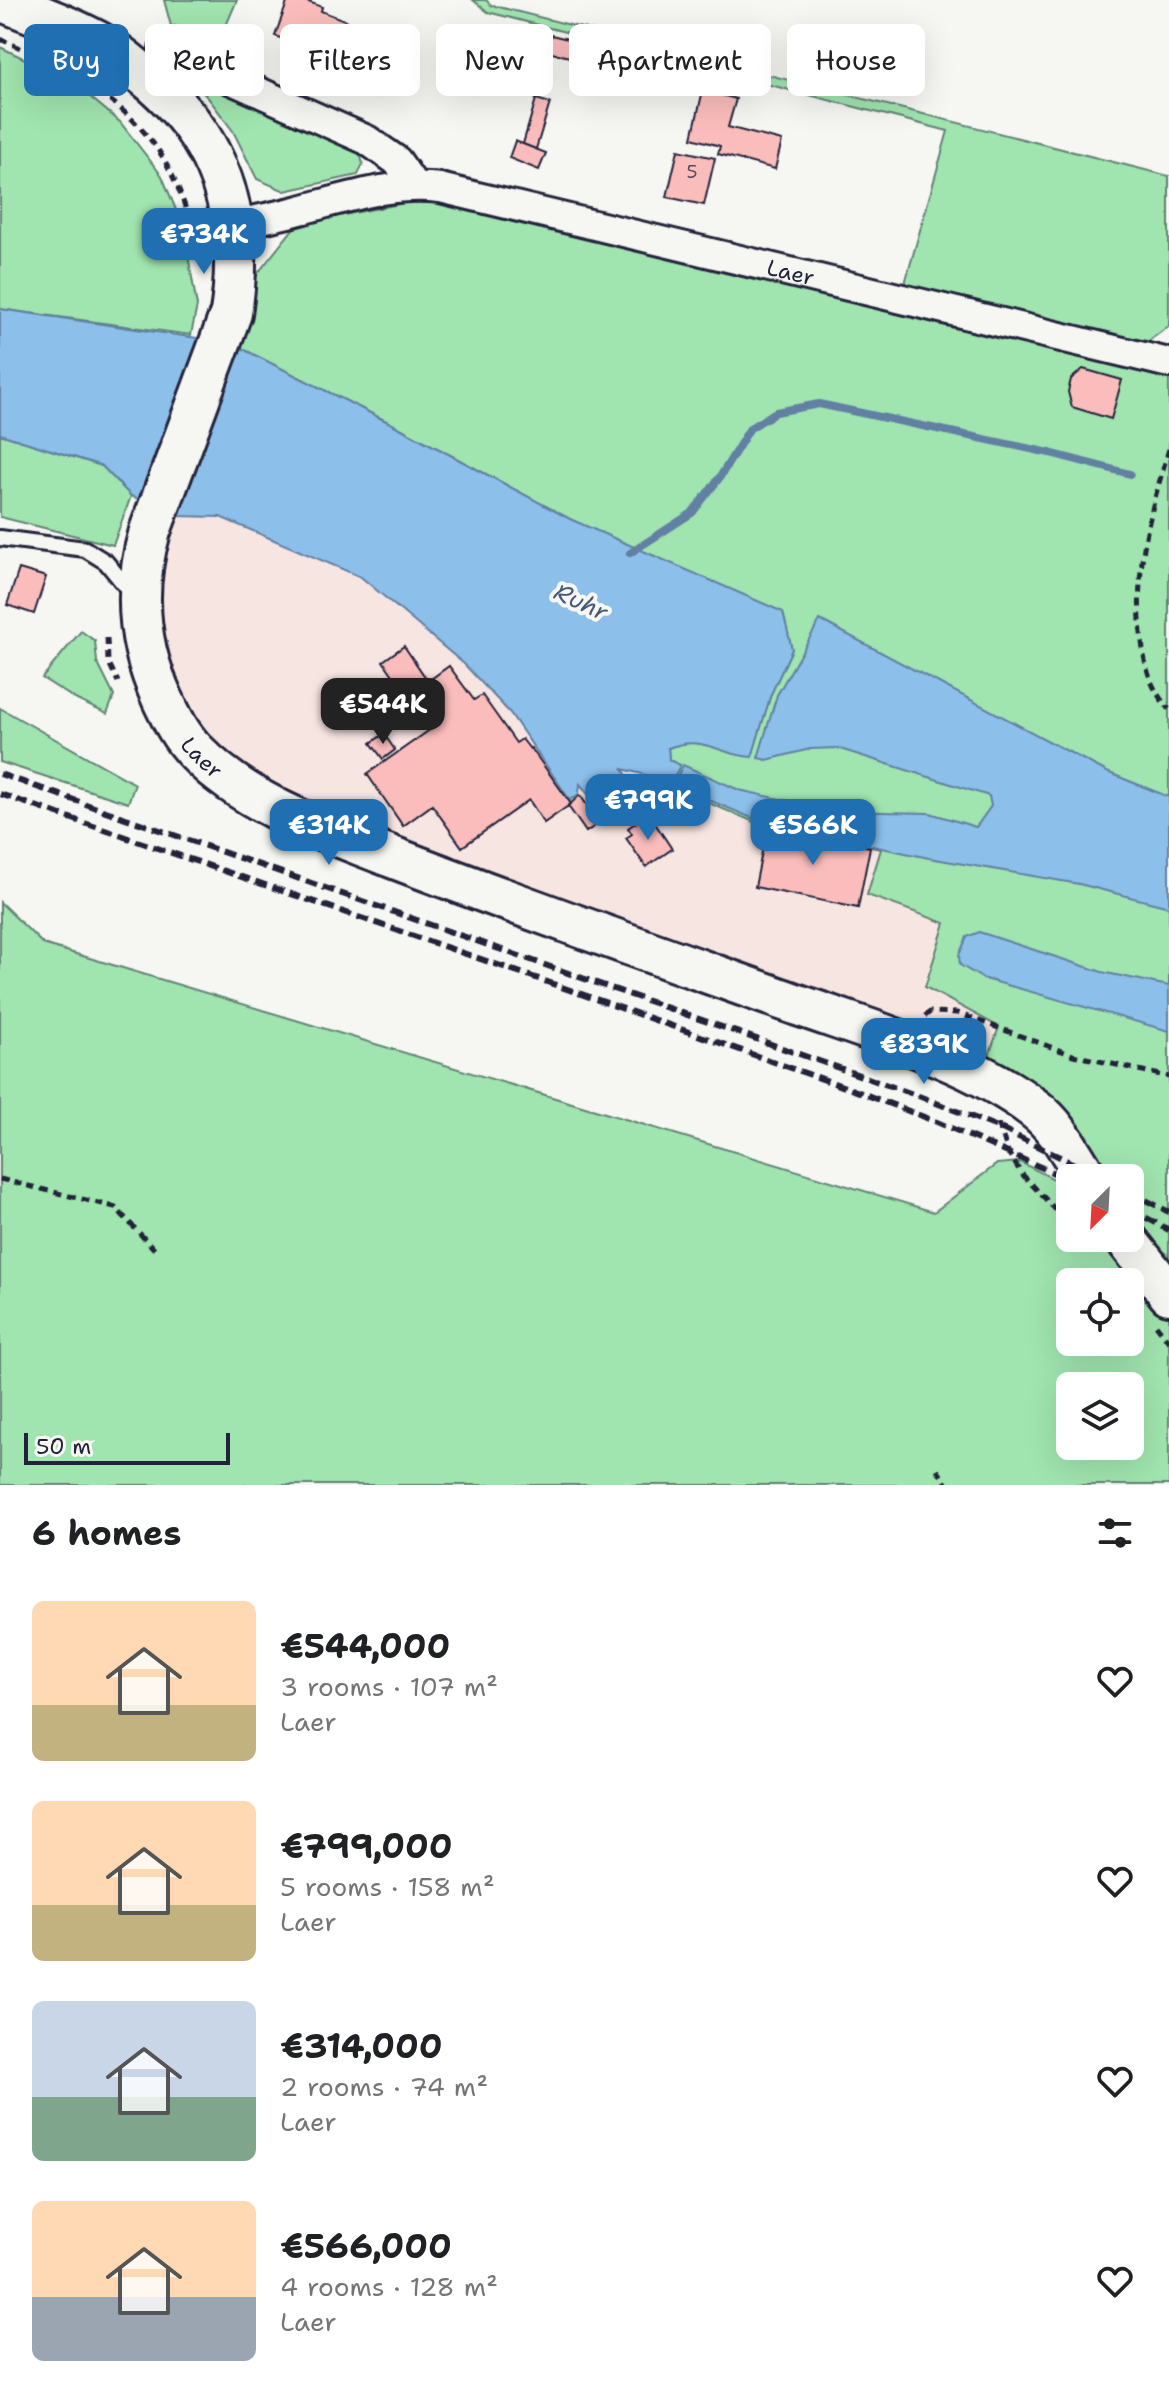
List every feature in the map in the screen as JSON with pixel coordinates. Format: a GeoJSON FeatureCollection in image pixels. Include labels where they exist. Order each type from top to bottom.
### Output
{"type":"FeatureCollection","features":[{"type":"Feature","properties":{"kind":"main road","name":"Laer"},"geometry":{"type":"LineString","coordinates":[[0,0],[110,49],[160,88],[207,146],[228,198],[236,281],[231,313],[150,531],[138,601],[147,660],[172,718],[197,753],[239,789],[326,831],[443,877],[933,1055],[1001,1087],[1038,1111],[1052,1125],[1078,1164]]}},
{"type":"Feature","properties":{"kind":"main road"},"geometry":{"type":"LineString","coordinates":[[1136,1252],[1169,1294]]}},
{"type":"Feature","properties":{"kind":"street"},"geometry":{"type":"LineString","coordinates":[[264,94],[367,140],[397,161],[413,184]]}},
{"type":"Feature","properties":{"kind":"street","name":"Laer"},"geometry":{"type":"LineString","coordinates":[[233,225],[386,187],[413,184],[1169,363]]}},
{"type":"Feature","properties":{"kind":"lane"},"geometry":{"type":"LineString","coordinates":[[0,538],[85,549],[106,562],[138,601]]}},
{"type":"Feature","properties":{"kind":"path"},"geometry":{"type":"LineString","coordinates":[[0,39],[80,79],[115,103],[141,129],[161,155],[176,183],[189,214],[202,263]]}},
{"type":"Feature","properties":{"kind":"path"},"geometry":{"type":"LineString","coordinates":[[1169,449],[1143,544],[1138,588],[1148,674],[1152,687],[1169,709]]}},
{"type":"Feature","properties":{"kind":"path"},"geometry":{"type":"LineString","coordinates":[[916,1024],[930,1012],[957,1013],[1073,1055],[1169,1077]]}},
{"type":"Feature","properties":{"kind":"path"},"geometry":{"type":"LineString","coordinates":[[0,1179],[115,1207],[156,1251]]}},
{"type":"Feature","properties":{"kind":"path"},"geometry":{"type":"LineString","coordinates":[[937,1469],[947,1485]]}},
{"type":"Feature","properties":{"kind":"shaded area"},"geometry":{"type":"Polygon","coordinates":[[[176,516],[220,517],[361,577],[464,664],[510,713],[570,800],[579,783],[604,815],[622,769],[646,775],[764,826],[881,849],[945,923],[999,1027],[986,1064],[291,801],[218,751],[180,705],[161,651],[154,585],[165,539],[176,516]]]}},
{"type":"Feature","properties":{"kind":"green space"},"geometry":{"type":"Polygon","coordinates":[[[164,0],[237,0],[227,24],[170,24],[164,0]]]}},
{"type":"Feature","properties":{"kind":"green space"},"geometry":{"type":"Polygon","coordinates":[[[473,0],[486,0],[491,5],[569,25],[569,33],[553,29],[553,24],[534,24],[488,12],[473,0]]]}},
{"type":"Feature","properties":{"kind":"green space"},"geometry":{"type":"Polygon","coordinates":[[[0,47],[24,58],[24,96],[89,96],[120,122],[162,176],[183,227],[197,306],[191,335],[0,309],[0,47]]]}},
{"type":"Feature","properties":{"kind":"green space"},"geometry":{"type":"Polygon","coordinates":[[[771,76],[787,80],[787,89],[771,85],[771,76]]]}},
{"type":"Feature","properties":{"kind":"green space"},"geometry":{"type":"Polygon","coordinates":[[[206,96],[245,96],[357,144],[363,164],[358,175],[285,191],[257,179],[233,131],[206,96]]]}},
{"type":"Feature","properties":{"kind":"green space"},"geometry":{"type":"Polygon","coordinates":[[[813,96],[852,96],[1169,176],[1169,326],[1135,351],[904,287],[948,131],[813,96]]]}},
{"type":"Feature","properties":{"kind":"green space"},"geometry":{"type":"Polygon","coordinates":[[[410,202],[485,205],[1169,374],[1169,1272],[1144,1239],[1144,1164],[1090,1164],[986,1064],[999,1027],[925,987],[945,923],[867,895],[881,849],[764,826],[670,787],[680,765],[669,760],[668,748],[693,743],[752,756],[771,694],[792,649],[570,519],[231,343],[258,273],[297,224],[410,202]]]}},
{"type":"Feature","properties":{"kind":"green space"},"geometry":{"type":"Polygon","coordinates":[[[0,434],[102,466],[131,496],[113,545],[0,517],[0,434]]]}},
{"type":"Feature","properties":{"kind":"green space"},"geometry":{"type":"Polygon","coordinates":[[[81,631],[95,641],[97,662],[114,696],[107,714],[42,678],[81,631]]]}},
{"type":"Feature","properties":{"kind":"green space"},"geometry":{"type":"Polygon","coordinates":[[[0,708],[135,784],[128,803],[0,762],[0,708]]]}},
{"type":"Feature","properties":{"kind":"green space"},"geometry":{"type":"Polygon","coordinates":[[[0,902],[43,944],[934,1212],[997,1164],[1020,1162],[1056,1180],[1056,1252],[1120,1252],[1132,1268],[1056,1268],[1056,1356],[1144,1356],[1144,1284],[1169,1316],[1169,1485],[0,1485],[0,902]]]}},
{"type":"Feature","properties":{"kind":"water","name":"Ruhr"},"geometry":{"type":"Polygon","coordinates":[[[0,309],[231,343],[570,519],[783,612],[792,649],[771,694],[752,757],[702,744],[681,744],[668,748],[669,760],[680,765],[670,787],[646,775],[623,769],[637,794],[605,815],[580,784],[579,794],[570,800],[510,713],[464,664],[361,577],[220,517],[176,516],[131,496],[102,466],[0,434],[0,309]]]}},
{"type":"Feature","properties":{"kind":"water"},"geometry":{"type":"Polygon","coordinates":[[[820,620],[1107,772],[1169,797],[1169,907],[1079,884],[929,858],[764,823],[673,785],[683,765],[739,790],[834,811],[930,813],[976,827],[991,806],[989,796],[837,748],[810,749],[767,760],[758,758],[777,695],[820,620]]]}},
{"type":"Feature","properties":{"kind":"water"},"geometry":{"type":"Polygon","coordinates":[[[979,932],[1102,972],[1169,986],[1169,1031],[982,978],[960,965],[959,955],[967,937],[979,932]]]}},
{"type":"Feature","properties":{"kind":"building"},"geometry":{"type":"Polygon","coordinates":[[[288,0],[303,0],[354,24],[280,24],[280,38],[275,36],[288,0]]]}},
{"type":"Feature","properties":{"kind":"building"},"geometry":{"type":"Polygon","coordinates":[[[553,35],[569,39],[569,57],[553,53],[553,35]]]}},
{"type":"Feature","properties":{"kind":"building"},"geometry":{"type":"Polygon","coordinates":[[[702,96],[725,96],[736,99],[728,127],[782,141],[775,169],[718,154],[720,146],[692,138],[702,96]]]}},
{"type":"Feature","properties":{"kind":"building"},"geometry":{"type":"Polygon","coordinates":[[[536,99],[550,103],[536,149],[523,144],[536,99]]]}},
{"type":"Feature","properties":{"kind":"building"},"geometry":{"type":"Polygon","coordinates":[[[515,141],[546,153],[539,170],[509,158],[515,141]]]}},
{"type":"Feature","properties":{"kind":"building"},"geometry":{"type":"Polygon","coordinates":[[[678,150],[715,158],[704,205],[667,197],[678,150]]]}},
{"type":"Feature","properties":{"kind":"building"},"geometry":{"type":"Polygon","coordinates":[[[1083,369],[1122,380],[1111,419],[1072,407],[1068,392],[1071,379],[1083,369]]]}},
{"type":"Feature","properties":{"kind":"building"},"geometry":{"type":"Polygon","coordinates":[[[19,569],[46,577],[34,614],[7,605],[19,569]]]}},
{"type":"Feature","properties":{"kind":"building"},"geometry":{"type":"Polygon","coordinates":[[[404,646],[428,681],[449,666],[474,700],[482,695],[516,743],[522,739],[531,748],[571,804],[544,823],[529,800],[462,847],[432,805],[403,826],[367,774],[431,729],[383,661],[404,646]]]}},
{"type":"Feature","properties":{"kind":"building"},"geometry":{"type":"Polygon","coordinates":[[[384,734],[395,750],[383,759],[371,743],[384,734]]]}},
{"type":"Feature","properties":{"kind":"building"},"geometry":{"type":"Polygon","coordinates":[[[645,781],[654,794],[644,801],[635,787],[645,781]]]}},
{"type":"Feature","properties":{"kind":"building"},"geometry":{"type":"Polygon","coordinates":[[[580,795],[599,823],[586,832],[568,806],[580,795]]]}},
{"type":"Feature","properties":{"kind":"building"},"geometry":{"type":"Polygon","coordinates":[[[641,819],[645,824],[652,819],[672,849],[646,867],[626,838],[632,834],[628,828],[641,819]]]}},
{"type":"Feature","properties":{"kind":"building"},"geometry":{"type":"Polygon","coordinates":[[[767,827],[870,847],[858,908],[755,887],[767,827]]]}},
{"type":"Feature","properties":{"kind":"waterway"},"geometry":{"type":"LineString","coordinates":[[630,553],[692,513],[720,477],[750,428],[776,412],[819,404],[1050,453],[1130,474]]}},
{"type":"Feature","properties":{"kind":"railway"},"geometry":{"type":"LineString","coordinates":[[0,774],[916,1095],[1000,1128],[1074,1164]]}},
{"type":"Feature","properties":{"kind":"railway"},"geometry":{"type":"LineString","coordinates":[[0,794],[859,1092],[1056,1174]]}},
{"type":"Feature","properties":{"kind":"railway"},"geometry":{"type":"LineString","coordinates":[[1144,1199],[1169,1212]]}},
{"type":"Feature","properties":{"kind":"railway"},"geometry":{"type":"LineString","coordinates":[[1144,1217],[1169,1230]]}}]}
